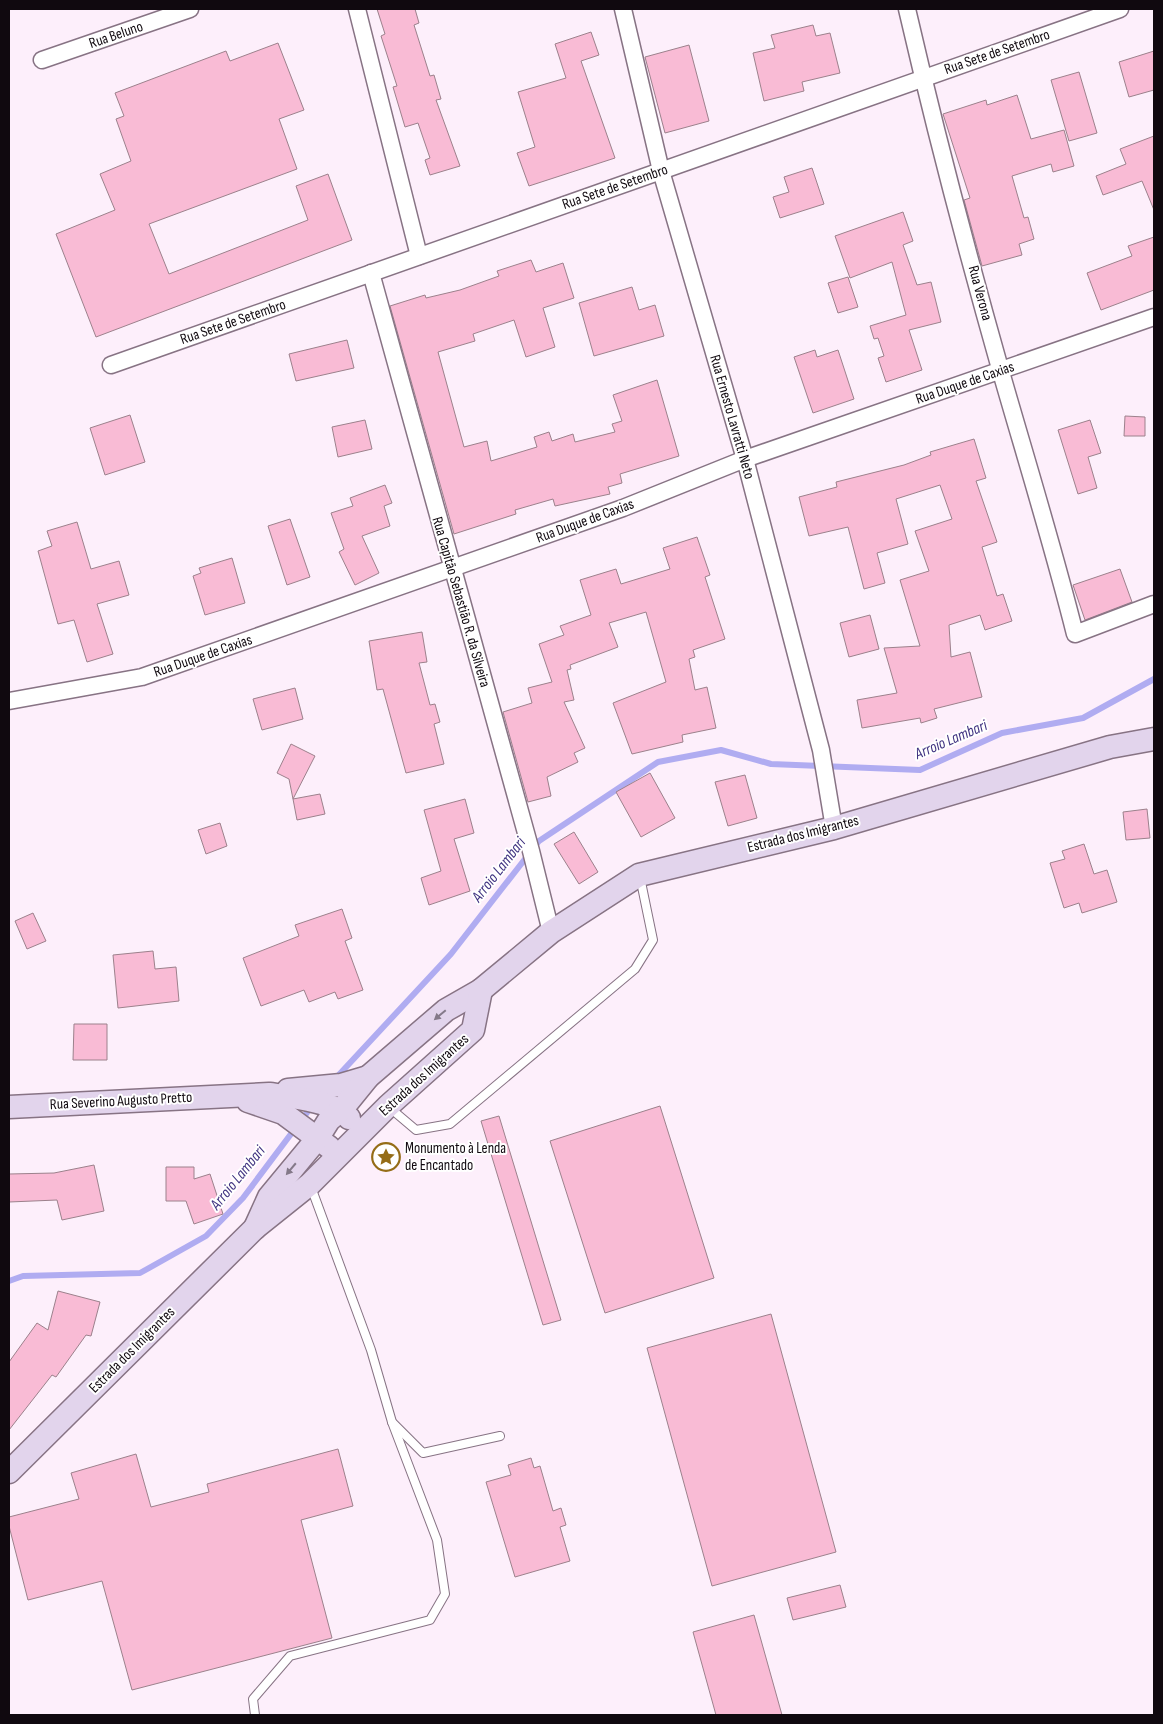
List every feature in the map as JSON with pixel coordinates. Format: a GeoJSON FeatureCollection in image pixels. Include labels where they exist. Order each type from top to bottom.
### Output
{"type":"FeatureCollection","features":[{"type":"Feature","properties":{"kind":"street","name":"Rua Beluno"},"geometry":{"type":"LineString","coordinates":[[42,60],[190,9]]}},
{"type":"Feature","properties":{"kind":"street"},"geometry":{"type":"LineString","coordinates":[[357,9],[419,256]]}},
{"type":"Feature","properties":{"kind":"street","name":"Rua Ernesto Lavratti Neto"},"geometry":{"type":"LineString","coordinates":[[624,9],[662,170],[745,459],[820,750],[834,828]]}},
{"type":"Feature","properties":{"kind":"street","name":"Rua Verona"},"geometry":{"type":"LineString","coordinates":[[907,9],[923,78],[1001,370],[1075,634],[1154,604]]}},
{"type":"Feature","properties":{"kind":"street","name":"Rua Sete de Setembro"},"geometry":{"type":"LineString","coordinates":[[111,365],[1120,9]]}},
{"type":"Feature","properties":{"kind":"street","name":"Rua Capitão Sebastião R. da Silveira"},"geometry":{"type":"LineString","coordinates":[[371,273],[451,568],[531,851],[551,932]]}},
{"type":"Feature","properties":{"kind":"street","name":"Rua Duque de Caxias"},"geometry":{"type":"LineString","coordinates":[[9,701],[142,677],[623,508],[745,459],[1154,316]]}},
{"type":"Feature","properties":{"kind":"street","name":"Estrada dos Imigrantes"},"geometry":{"type":"LineString","coordinates":[[255,1228],[269,1197],[314,1135],[329,1120],[337,1108],[368,1077],[446,1010],[481,990],[551,932],[639,875],[834,828],[1110,747],[1154,739]]}},
{"type":"Feature","properties":{"kind":"street","name":"Estrada dos Imigrantes"},"geometry":{"type":"LineString","coordinates":[[9,1472],[255,1228],[310,1184],[388,1106],[473,1030],[481,990]]}},
{"type":"Feature","properties":{"kind":"street"},"geometry":{"type":"LineString","coordinates":[[305,1093],[368,1077]]}},
{"type":"Feature","properties":{"kind":"street"},"geometry":{"type":"LineString","coordinates":[[305,1093],[337,1108],[362,1132]]}},
{"type":"Feature","properties":{"kind":"street","name":"Rua Severino Augusto Pretto"},"geometry":{"type":"LineString","coordinates":[[9,1107],[305,1093]]}},
{"type":"Feature","properties":{"kind":"street","name":"Rua Severino Augusto Pretto"},"geometry":{"type":"LineString","coordinates":[[232,1096],[283,1113],[339,1154]]}},
{"type":"Feature","properties":{"kind":"lane"},"geometry":{"type":"LineString","coordinates":[[388,1106],[416,1130],[450,1124],[635,969],[654,940],[639,875]]}},
{"type":"Feature","properties":{"kind":"lane"},"geometry":{"type":"LineString","coordinates":[[255,1715],[252,1698],[290,1656],[430,1620],[445,1594],[437,1540],[392,1422],[371,1350],[310,1184]]}},
{"type":"Feature","properties":{"kind":"lane"},"geometry":{"type":"LineString","coordinates":[[392,1422],[423,1453],[500,1436]]}},
{"type":"Feature","properties":{"kind":"building"},"geometry":{"type":"Polygon","coordinates":[[[377,9],[415,9],[419,23],[414,25],[430,76],[434,75],[441,99],[436,100],[460,166],[430,175],[425,160],[430,158],[418,123],[405,127],[393,87],[397,86],[381,36],[385,34],[377,9]]]}},
{"type":"Feature","properties":{"kind":"building"},"geometry":{"type":"Polygon","coordinates":[[[813,25],[816,36],[830,33],[840,73],[802,82],[804,91],[764,101],[753,53],[775,48],[771,35],[813,25]]]}},
{"type":"Feature","properties":{"kind":"building"},"geometry":{"type":"Polygon","coordinates":[[[591,32],[599,55],[581,61],[615,158],[529,186],[517,153],[535,147],[518,92],[566,78],[555,44],[591,32]]]}},
{"type":"Feature","properties":{"kind":"building"},"geometry":{"type":"Polygon","coordinates":[[[278,43],[304,110],[279,119],[297,169],[149,224],[169,274],[308,220],[296,186],[328,174],[352,240],[96,337],[56,234],[115,210],[100,174],[131,161],[116,119],[124,116],[115,93],[226,51],[230,61],[278,43]]]}},
{"type":"Feature","properties":{"kind":"building"},"geometry":{"type":"Polygon","coordinates":[[[689,45],[709,121],[665,133],[645,57],[689,45]]]}},
{"type":"Feature","properties":{"kind":"building"},"geometry":{"type":"Polygon","coordinates":[[[1154,51],[1154,90],[1129,97],[1119,62],[1154,51]]]}},
{"type":"Feature","properties":{"kind":"building"},"geometry":{"type":"Polygon","coordinates":[[[1079,72],[1097,133],[1069,141],[1051,80],[1079,72]]]}},
{"type":"Feature","properties":{"kind":"building"},"geometry":{"type":"Polygon","coordinates":[[[1017,95],[1031,139],[1064,130],[1074,166],[1053,172],[1051,164],[1012,176],[1024,218],[1028,217],[1034,239],[1019,244],[1022,255],[982,266],[964,200],[970,198],[943,114],[986,100],[987,105],[1017,95]]]}},
{"type":"Feature","properties":{"kind":"building"},"geometry":{"type":"Polygon","coordinates":[[[1154,136],[1154,210],[1142,181],[1103,195],[1096,176],[1126,164],[1120,149],[1154,136]]]}},
{"type":"Feature","properties":{"kind":"building"},"geometry":{"type":"Polygon","coordinates":[[[812,168],[824,204],[780,218],[773,197],[789,192],[784,177],[812,168]]]}},
{"type":"Feature","properties":{"kind":"building"},"geometry":{"type":"Polygon","coordinates":[[[903,212],[913,241],[903,245],[917,285],[931,282],[941,322],[909,330],[922,370],[886,382],[878,358],[884,356],[878,338],[874,339],[870,326],[906,315],[892,262],[850,278],[835,236],[903,212]]]}},
{"type":"Feature","properties":{"kind":"building"},"geometry":{"type":"Polygon","coordinates":[[[1154,237],[1154,290],[1101,310],[1087,273],[1132,256],[1128,246],[1154,237]]]}},
{"type":"Feature","properties":{"kind":"building"},"geometry":{"type":"Polygon","coordinates":[[[531,260],[536,272],[563,263],[574,298],[543,308],[555,347],[526,357],[514,320],[473,334],[475,341],[438,352],[464,447],[487,441],[491,461],[537,447],[534,437],[549,432],[552,441],[573,434],[575,442],[615,432],[612,424],[622,421],[613,395],[657,380],[679,456],[620,474],[622,483],[608,487],[610,494],[555,506],[553,499],[515,510],[516,514],[454,534],[390,306],[425,295],[426,298],[460,290],[499,276],[497,271],[531,260]]]}},
{"type":"Feature","properties":{"kind":"building"},"geometry":{"type":"Polygon","coordinates":[[[848,277],[858,307],[838,313],[828,283],[848,277]]]}},
{"type":"Feature","properties":{"kind":"building"},"geometry":{"type":"Polygon","coordinates":[[[632,287],[639,310],[655,305],[664,336],[594,356],[579,303],[632,287]]]}},
{"type":"Feature","properties":{"kind":"building"},"geometry":{"type":"Polygon","coordinates":[[[347,340],[354,368],[296,381],[289,354],[347,340]]]}},
{"type":"Feature","properties":{"kind":"building"},"geometry":{"type":"Polygon","coordinates":[[[815,350],[817,357],[838,350],[854,399],[813,413],[794,357],[815,350]]]}},
{"type":"Feature","properties":{"kind":"building"},"geometry":{"type":"Polygon","coordinates":[[[130,415],[145,462],[105,475],[90,428],[130,415]]]}},
{"type":"Feature","properties":{"kind":"building"},"geometry":{"type":"Polygon","coordinates":[[[1125,416],[1145,417],[1145,436],[1124,436],[1125,416]]]}},
{"type":"Feature","properties":{"kind":"building"},"geometry":{"type":"Polygon","coordinates":[[[365,420],[372,449],[338,457],[332,427],[365,420]]]}},
{"type":"Feature","properties":{"kind":"building"},"geometry":{"type":"Polygon","coordinates":[[[1090,420],[1101,453],[1088,457],[1097,488],[1078,494],[1058,430],[1090,420]]]}},
{"type":"Feature","properties":{"kind":"building"},"geometry":{"type":"Polygon","coordinates":[[[974,439],[986,478],[976,481],[997,542],[982,547],[997,596],[1003,594],[1012,621],[985,630],[980,615],[949,625],[951,657],[970,652],[982,697],[934,709],[937,718],[921,723],[920,718],[862,728],[857,700],[897,693],[884,648],[920,646],[900,580],[929,571],[915,531],[952,519],[940,485],[896,499],[908,544],[877,553],[885,583],[864,589],[848,527],[809,536],[799,497],[837,487],[836,482],[904,465],[931,455],[930,452],[974,439]]]}},
{"type":"Feature","properties":{"kind":"building"},"geometry":{"type":"Polygon","coordinates":[[[385,485],[392,503],[384,506],[390,526],[362,536],[379,573],[355,585],[339,552],[344,549],[331,513],[353,506],[350,498],[385,485]]]}},
{"type":"Feature","properties":{"kind":"building"},"geometry":{"type":"Polygon","coordinates":[[[290,519],[310,577],[287,585],[268,526],[290,519]]]}},
{"type":"Feature","properties":{"kind":"building"},"geometry":{"type":"Polygon","coordinates":[[[77,522],[91,569],[119,561],[129,595],[97,604],[113,654],[87,662],[74,620],[58,624],[38,551],[52,546],[47,531],[77,522]]]}},
{"type":"Feature","properties":{"kind":"building"},"geometry":{"type":"Polygon","coordinates":[[[697,537],[710,575],[705,577],[725,639],[693,650],[695,657],[689,659],[695,690],[707,687],[716,728],[682,735],[683,742],[632,754],[613,703],[666,682],[646,612],[609,623],[618,647],[570,665],[571,669],[567,670],[574,700],[564,702],[585,748],[574,753],[578,762],[547,777],[551,796],[528,802],[503,712],[532,703],[528,688],[552,682],[539,644],[564,635],[560,626],[591,615],[580,580],[616,569],[621,584],[670,569],[663,548],[697,537]]]}},
{"type":"Feature","properties":{"kind":"building"},"geometry":{"type":"Polygon","coordinates":[[[232,558],[245,603],[205,615],[193,576],[201,573],[199,568],[232,558]]]}},
{"type":"Feature","properties":{"kind":"building"},"geometry":{"type":"Polygon","coordinates":[[[1120,569],[1132,602],[1085,620],[1073,585],[1120,569]]]}},
{"type":"Feature","properties":{"kind":"building"},"geometry":{"type":"Polygon","coordinates":[[[870,615],[879,649],[849,657],[840,623],[870,615]]]}},
{"type":"Feature","properties":{"kind":"building"},"geometry":{"type":"Polygon","coordinates":[[[422,632],[427,662],[419,663],[430,705],[435,704],[440,722],[434,724],[444,764],[406,773],[383,689],[377,690],[369,641],[422,632]]]}},
{"type":"Feature","properties":{"kind":"building"},"geometry":{"type":"Polygon","coordinates":[[[295,688],[303,719],[262,730],[253,699],[295,688]]]}},
{"type":"Feature","properties":{"kind":"building"},"geometry":{"type":"Polygon","coordinates":[[[291,744],[315,756],[293,799],[289,779],[277,773],[291,744]]]}},
{"type":"Feature","properties":{"kind":"building"},"geometry":{"type":"Polygon","coordinates":[[[650,773],[675,818],[641,837],[616,792],[650,773]]]}},
{"type":"Feature","properties":{"kind":"building"},"geometry":{"type":"Polygon","coordinates":[[[745,775],[757,818],[728,826],[715,782],[745,775]]]}},
{"type":"Feature","properties":{"kind":"building"},"geometry":{"type":"Polygon","coordinates":[[[320,794],[325,814],[297,820],[293,799],[320,794]]]}},
{"type":"Feature","properties":{"kind":"building"},"geometry":{"type":"Polygon","coordinates":[[[465,799],[474,833],[454,839],[470,891],[429,905],[421,878],[441,871],[424,810],[465,799]]]}},
{"type":"Feature","properties":{"kind":"building"},"geometry":{"type":"Polygon","coordinates":[[[1147,809],[1150,838],[1126,840],[1123,812],[1147,809]]]}},
{"type":"Feature","properties":{"kind":"building"},"geometry":{"type":"Polygon","coordinates":[[[220,823],[227,846],[206,854],[198,830],[220,823]]]}},
{"type":"Feature","properties":{"kind":"building"},"geometry":{"type":"Polygon","coordinates":[[[574,832],[598,872],[579,884],[554,844],[574,832]]]}},
{"type":"Feature","properties":{"kind":"building"},"geometry":{"type":"Polygon","coordinates":[[[1084,844],[1094,874],[1107,870],[1117,902],[1082,913],[1079,903],[1064,908],[1050,863],[1065,859],[1062,851],[1084,844]]]}},
{"type":"Feature","properties":{"kind":"building"},"geometry":{"type":"Polygon","coordinates":[[[342,909],[352,938],[345,941],[363,990],[338,999],[335,992],[309,1002],[304,990],[261,1006],[243,958],[299,936],[295,925],[342,909]]]}},
{"type":"Feature","properties":{"kind":"building"},"geometry":{"type":"Polygon","coordinates":[[[33,913],[46,941],[27,949],[15,921],[33,913]]]}},
{"type":"Feature","properties":{"kind":"building"},"geometry":{"type":"Polygon","coordinates":[[[153,951],[155,969],[176,967],[179,1001],[118,1008],[113,955],[153,951]]]}},
{"type":"Feature","properties":{"kind":"building"},"geometry":{"type":"Polygon","coordinates":[[[74,1024],[107,1024],[107,1060],[73,1060],[74,1024]]]}},
{"type":"Feature","properties":{"kind":"building"},"geometry":{"type":"Polygon","coordinates":[[[660,1106],[714,1278],[605,1313],[550,1141],[660,1106]]]}},
{"type":"Feature","properties":{"kind":"building"},"geometry":{"type":"Polygon","coordinates":[[[499,1116],[561,1320],[543,1325],[481,1121],[499,1116]]]}},
{"type":"Feature","properties":{"kind":"building"},"geometry":{"type":"Polygon","coordinates":[[[94,1165],[104,1211],[62,1220],[57,1200],[9,1202],[9,1174],[54,1173],[94,1165]]]}},
{"type":"Feature","properties":{"kind":"building"},"geometry":{"type":"Polygon","coordinates":[[[166,1167],[194,1167],[194,1179],[210,1174],[223,1214],[194,1224],[186,1201],[166,1201],[166,1167]]]}},
{"type":"Feature","properties":{"kind":"building"},"geometry":{"type":"Polygon","coordinates":[[[58,1291],[100,1302],[91,1336],[86,1335],[56,1377],[52,1375],[9,1430],[9,1362],[37,1323],[48,1330],[58,1291]]]}},
{"type":"Feature","properties":{"kind":"building"},"geometry":{"type":"Polygon","coordinates":[[[771,1314],[836,1552],[712,1586],[647,1348],[771,1314]]]}},
{"type":"Feature","properties":{"kind":"building"},"geometry":{"type":"Polygon","coordinates":[[[338,1449],[353,1506],[301,1520],[332,1638],[132,1690],[102,1581],[28,1600],[9,1526],[9,1517],[79,1499],[71,1473],[136,1454],[151,1507],[209,1492],[207,1484],[338,1449]]]}},
{"type":"Feature","properties":{"kind":"building"},"geometry":{"type":"Polygon","coordinates":[[[531,1458],[534,1468],[540,1466],[553,1511],[561,1508],[566,1525],[560,1527],[570,1561],[515,1577],[486,1482],[511,1475],[508,1465],[531,1458]]]}},
{"type":"Feature","properties":{"kind":"building"},"geometry":{"type":"Polygon","coordinates":[[[840,1585],[846,1607],[793,1620],[787,1598],[840,1585]]]}},
{"type":"Feature","properties":{"kind":"building"},"geometry":{"type":"Polygon","coordinates":[[[754,1615],[782,1715],[716,1715],[693,1632],[754,1615]]]}},
{"type":"Feature","properties":{"kind":"waterway","name":"Arroio Lambari"},"geometry":{"type":"LineString","coordinates":[[335,1079],[451,954],[539,841],[658,762],[721,750],[771,764],[920,770],[1002,733],[1083,718],[1154,679]]}},
{"type":"Feature","properties":{"kind":"waterway","name":"Arroio Lambari"},"geometry":{"type":"LineString","coordinates":[[9,1281],[23,1276],[140,1273],[206,1236],[243,1198],[312,1106]]}},
{"type":"Feature","properties":{"kind":"place","name":"Monumento à Lenda de Encantado"},"geometry":{"type":"Point","coordinates":[386,1157]}}]}
